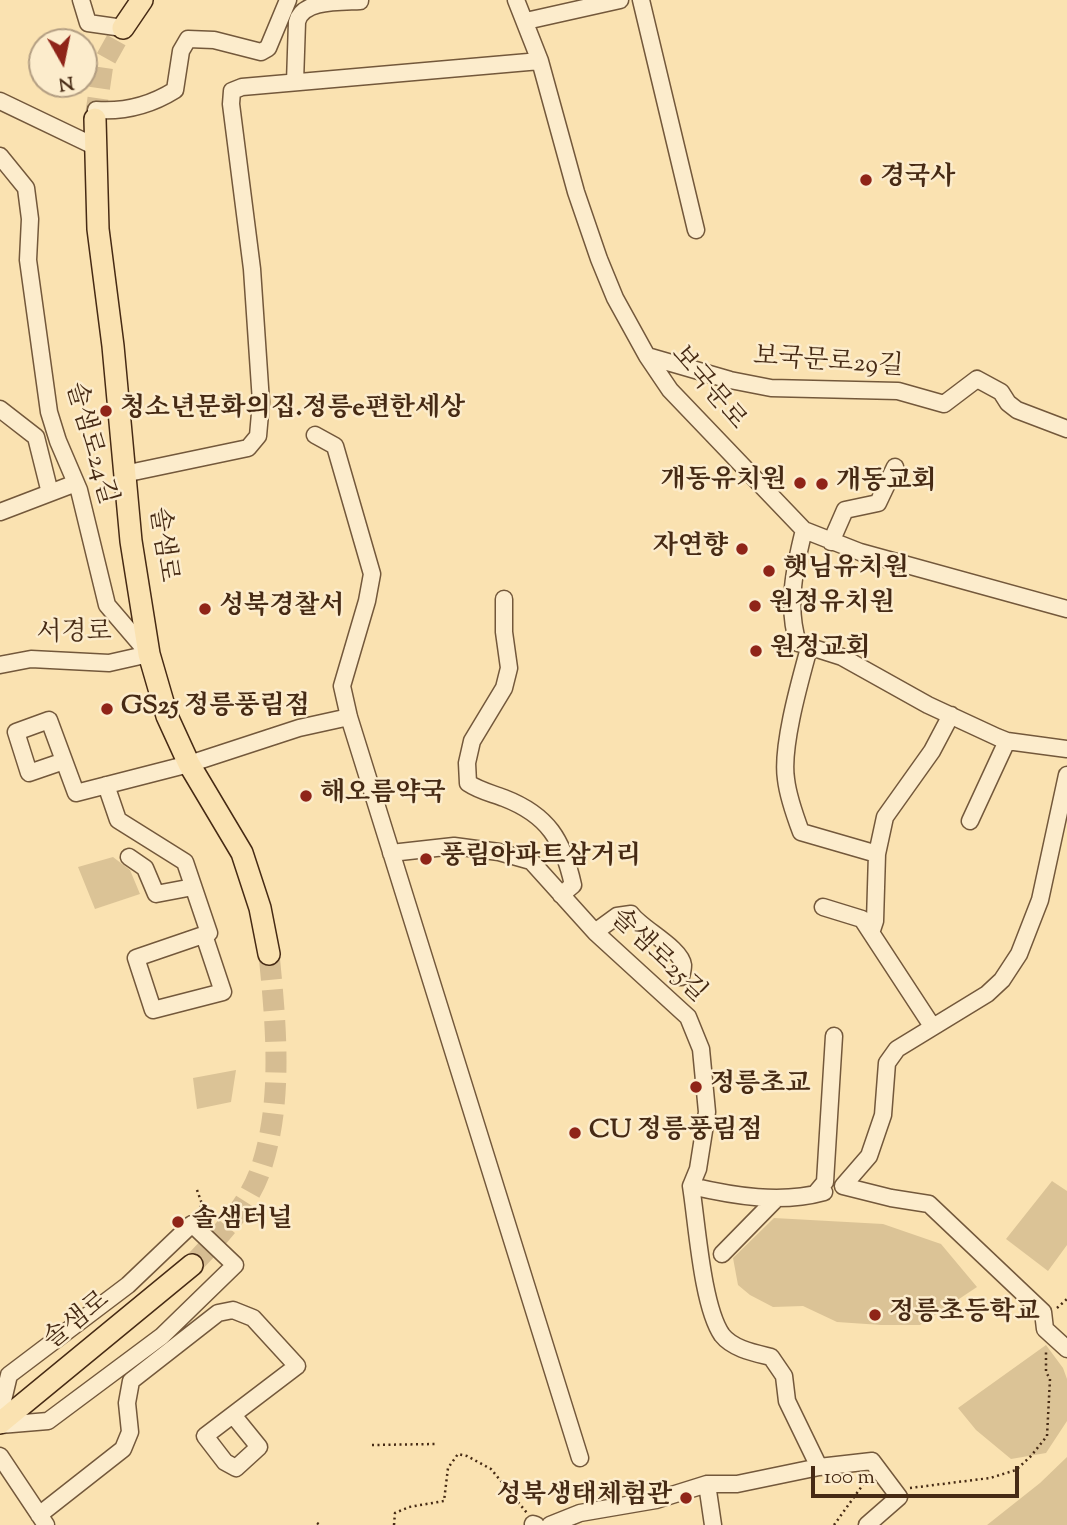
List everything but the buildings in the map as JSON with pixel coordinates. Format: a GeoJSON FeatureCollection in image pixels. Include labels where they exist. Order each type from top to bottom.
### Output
{"type":"FeatureCollection","features":[{"type":"Feature","properties":{"kind":"main road"},"geometry":{"type":"LineString","coordinates":[[123,28],[142,0]]}},
{"type":"Feature","properties":{"kind":"main road","name":"솔샘로"},"geometry":{"type":"LineString","coordinates":[[96,115],[94,146],[98,229],[113,346],[131,541],[149,654],[167,716],[189,764],[242,853],[260,908],[269,954]]}},
{"type":"Feature","properties":{"kind":"main road","name":"솔샘로"},"geometry":{"type":"LineString","coordinates":[[0,1424],[192,1265]]}},
{"type":"Feature","properties":{"kind":"street"},"geometry":{"type":"LineString","coordinates":[[81,0],[88,23],[123,28]]}},
{"type":"Feature","properties":{"kind":"street"},"geometry":{"type":"LineString","coordinates":[[96,115],[161,99],[175,90],[181,51],[188,39],[214,40],[261,52],[268,48],[288,0]]}},
{"type":"Feature","properties":{"kind":"street","name":"보국문로"},"geometry":{"type":"LineString","coordinates":[[516,0],[540,61],[576,192],[599,259],[615,298],[647,356],[670,390],[804,530],[860,552],[1067,609]]}},
{"type":"Feature","properties":{"kind":"street"},"geometry":{"type":"LineString","coordinates":[[526,21],[620,0]]}},
{"type":"Feature","properties":{"kind":"street"},"geometry":{"type":"LineString","coordinates":[[641,0],[696,230]]}},
{"type":"Feature","properties":{"kind":"street"},"geometry":{"type":"LineString","coordinates":[[295,82],[297,22],[303,8],[311,4],[360,1]]}},
{"type":"Feature","properties":{"kind":"street"},"geometry":{"type":"LineString","coordinates":[[124,474],[248,448],[258,436],[261,402],[253,282],[231,94],[242,86],[540,61]]}},
{"type":"Feature","properties":{"kind":"street"},"geometry":{"type":"LineString","coordinates":[[0,101],[94,146]]}},
{"type":"Feature","properties":{"kind":"street","name":"솔샘로24길"},"geometry":{"type":"LineString","coordinates":[[0,156],[26,188],[30,219],[28,260],[49,412],[76,483],[107,605],[149,654]]}},
{"type":"Feature","properties":{"kind":"street","name":"보국문로29길"},"geometry":{"type":"LineString","coordinates":[[647,356],[730,380],[771,388],[898,391],[944,404],[977,379],[1001,392],[1017,411],[1067,429]]}},
{"type":"Feature","properties":{"kind":"street"},"geometry":{"type":"LineString","coordinates":[[0,409],[36,437],[50,493]]}},
{"type":"Feature","properties":{"kind":"street"},"geometry":{"type":"LineString","coordinates":[[315,435],[334,446],[372,574],[367,601],[342,686],[349,718],[580,1458]]}},
{"type":"Feature","properties":{"kind":"street"},"geometry":{"type":"LineString","coordinates":[[831,542],[845,510],[878,503],[895,467]]}},
{"type":"Feature","properties":{"kind":"street"},"geometry":{"type":"LineString","coordinates":[[0,512],[76,483]]}},
{"type":"Feature","properties":{"kind":"street"},"geometry":{"type":"LineString","coordinates":[[804,530],[795,567],[792,623],[798,643],[842,657],[881,680],[1007,741],[1067,749]]}},
{"type":"Feature","properties":{"kind":"street"},"geometry":{"type":"LineString","coordinates":[[504,599],[504,632],[509,668],[504,688],[472,741],[467,763],[468,783],[481,792],[504,798],[538,815],[558,839],[573,885],[561,895]]}},
{"type":"Feature","properties":{"kind":"street"},"geometry":{"type":"LineString","coordinates":[[808,648],[788,743],[785,777],[797,822],[801,832],[877,854]]}},
{"type":"Feature","properties":{"kind":"street","name":"서경로"},"geometry":{"type":"LineString","coordinates":[[0,665],[31,659],[108,663],[149,654]]}},
{"type":"Feature","properties":{"kind":"street"},"geometry":{"type":"LineString","coordinates":[[871,933],[875,921],[877,854],[885,817],[932,751],[951,715]]}},
{"type":"Feature","properties":{"kind":"street"},"geometry":{"type":"LineString","coordinates":[[64,761],[76,793],[189,764],[299,728],[349,718]]}},
{"type":"Feature","properties":{"kind":"street"},"geometry":{"type":"LineString","coordinates":[[970,821],[1007,741]]}},
{"type":"Feature","properties":{"kind":"street"},"geometry":{"type":"LineString","coordinates":[[843,1186],[869,1156],[883,1115],[887,1063],[897,1049],[987,994],[1002,980],[1018,954],[1040,900],[1067,775]]}},
{"type":"Feature","properties":{"kind":"street"},"geometry":{"type":"LineString","coordinates":[[106,785],[118,820],[185,862],[209,933],[204,934],[136,958],[153,1010],[223,992],[204,934]]}},
{"type":"Feature","properties":{"kind":"street","name":"솔샘로25길"},"geometry":{"type":"LineString","coordinates":[[391,853],[454,846],[499,852],[531,861],[595,932],[688,1017],[701,1049],[707,1112],[698,1169],[691,1186],[709,1303],[723,1336],[745,1351],[771,1357],[784,1376],[787,1401],[819,1467]]}},
{"type":"Feature","properties":{"kind":"street"},"geometry":{"type":"LineString","coordinates":[[129,857],[145,867],[156,894],[194,887]]}},
{"type":"Feature","properties":{"kind":"street"},"geometry":{"type":"LineString","coordinates":[[823,907],[862,919],[932,1026]]}},
{"type":"Feature","properties":{"kind":"street"},"geometry":{"type":"LineString","coordinates":[[595,932],[617,916],[631,914],[638,923],[676,952],[683,964],[681,977]]}},
{"type":"Feature","properties":{"kind":"street"},"geometry":{"type":"LineString","coordinates":[[815,1194],[825,1182],[834,1036]]}},
{"type":"Feature","properties":{"kind":"street"},"geometry":{"type":"LineString","coordinates":[[691,1186],[721,1193],[776,1199],[815,1194],[843,1186],[929,1204],[1043,1312],[1045,1330],[1067,1349]]}},
{"type":"Feature","properties":{"kind":"street"},"geometry":{"type":"LineString","coordinates":[[722,1254],[776,1199]]}},
{"type":"Feature","properties":{"kind":"street"},"geometry":{"type":"LineString","coordinates":[[0,1413],[9,1375],[128,1285],[192,1224],[235,1265],[162,1336],[48,1421],[0,1424]]}},
{"type":"Feature","properties":{"kind":"street"},"geometry":{"type":"LineString","coordinates":[[0,1456],[43,1520],[123,1449],[130,1432],[127,1403],[131,1381],[218,1313],[233,1310],[253,1318],[297,1366],[233,1415]]}},
{"type":"Feature","properties":{"kind":"street"},"geometry":{"type":"LineString","coordinates":[[550,1525],[580,1513],[656,1500],[707,1484],[737,1485],[819,1467],[871,1462],[900,1497],[867,1525]]}},
{"type":"Feature","properties":{"kind":"street"},"geometry":{"type":"LineString","coordinates":[[707,1484],[713,1525]]}},
{"type":"Feature","properties":{"kind":"path"},"geometry":{"type":"LineString","coordinates":[[192,1224],[202,1204],[197,1190]]}},
{"type":"Feature","properties":{"kind":"path"},"geometry":{"type":"LineString","coordinates":[[894,1490],[990,1478],[1016,1470],[1031,1456],[1047,1436],[1050,1379],[1046,1372],[1045,1330]]}},
{"type":"Feature","properties":{"kind":"path"},"geometry":{"type":"LineString","coordinates":[[372,1445],[435,1444]]}},
{"type":"Feature","properties":{"kind":"path"},"geometry":{"type":"LineString","coordinates":[[394,1525],[395,1513],[409,1507],[444,1501],[448,1468],[458,1454],[491,1469],[535,1525]]}},
{"type":"Feature","properties":{"kind":"path"},"geometry":{"type":"LineString","coordinates":[[834,1525],[871,1462]]}},
{"type":"Feature","properties":{"kind":"shaded area"},"geometry":{"type":"Polygon","coordinates":[[[113,857],[130,870],[140,894],[95,909],[78,867],[113,857]]]}},
{"type":"Feature","properties":{"kind":"shaded area"},"geometry":{"type":"Polygon","coordinates":[[[236,1070],[231,1102],[197,1109],[193,1078],[236,1070]]]}},
{"type":"Feature","properties":{"kind":"shaded area"},"geometry":{"type":"Polygon","coordinates":[[[1052,1181],[1067,1191],[1067,1245],[1048,1271],[1006,1239],[1052,1181]]]}},
{"type":"Feature","properties":{"kind":"shaded area"},"geometry":{"type":"Polygon","coordinates":[[[774,1218],[883,1224],[941,1244],[977,1287],[920,1325],[837,1322],[803,1306],[773,1307],[738,1285],[733,1258],[774,1218]]]}},
{"type":"Feature","properties":{"kind":"shaded area"},"geometry":{"type":"Polygon","coordinates":[[[1046,1345],[1063,1368],[1067,1379],[1067,1421],[1046,1453],[1011,1459],[976,1430],[958,1408],[1046,1345]]]}},
{"type":"Feature","properties":{"kind":"shaded area"},"geometry":{"type":"Polygon","coordinates":[[[1067,1457],[1067,1525],[987,1525],[1040,1483],[1067,1457]]]}},
{"type":"Feature","properties":{"kind":"tunnel"},"geometry":{"type":"LineString","coordinates":[[95,119],[103,64],[123,28]]}},
{"type":"Feature","properties":{"kind":"tunnel"},"geometry":{"type":"LineString","coordinates":[[192,1265],[221,1234],[247,1199],[267,1148],[276,1065],[269,954]]}},
{"type":"Feature","properties":{"kind":"place","name":"경국사"},"geometry":{"type":"Point","coordinates":[866,180]}},
{"type":"Feature","properties":{"kind":"place","name":"청소년문화의집.정릉e편한세상"},"geometry":{"type":"Point","coordinates":[106,411]}},
{"type":"Feature","properties":{"kind":"place","name":"개동유치원"},"geometry":{"type":"Point","coordinates":[800,483]}},
{"type":"Feature","properties":{"kind":"place","name":"개동교회"},"geometry":{"type":"Point","coordinates":[822,484]}},
{"type":"Feature","properties":{"kind":"place","name":"자연향"},"geometry":{"type":"Point","coordinates":[742,549]}},
{"type":"Feature","properties":{"kind":"place","name":"햇님유치원"},"geometry":{"type":"Point","coordinates":[769,571]}},
{"type":"Feature","properties":{"kind":"place","name":"원정유치원"},"geometry":{"type":"Point","coordinates":[755,606]}},
{"type":"Feature","properties":{"kind":"place","name":"성북경찰서"},"geometry":{"type":"Point","coordinates":[205,609]}},
{"type":"Feature","properties":{"kind":"place","name":"원정교회"},"geometry":{"type":"Point","coordinates":[756,651]}},
{"type":"Feature","properties":{"kind":"place","name":"GS25 정릉풍림점"},"geometry":{"type":"Point","coordinates":[107,709]}},
{"type":"Feature","properties":{"kind":"place","name":"해오름약국"},"geometry":{"type":"Point","coordinates":[306,796]}},
{"type":"Feature","properties":{"kind":"place","name":"풍림아파트삼거리"},"geometry":{"type":"Point","coordinates":[426,859]}},
{"type":"Feature","properties":{"kind":"place","name":"정릉초교"},"geometry":{"type":"Point","coordinates":[696,1087]}},
{"type":"Feature","properties":{"kind":"place","name":"CU 정릉풍림점"},"geometry":{"type":"Point","coordinates":[575,1133]}},
{"type":"Feature","properties":{"kind":"place","name":"솔샘터널"},"geometry":{"type":"Point","coordinates":[178,1222]}},
{"type":"Feature","properties":{"kind":"place","name":"정릉초등학교"},"geometry":{"type":"Point","coordinates":[875,1315]}},
{"type":"Feature","properties":{"kind":"place","name":"성북생태체험관"},"geometry":{"type":"Point","coordinates":[686,1498]}}]}
